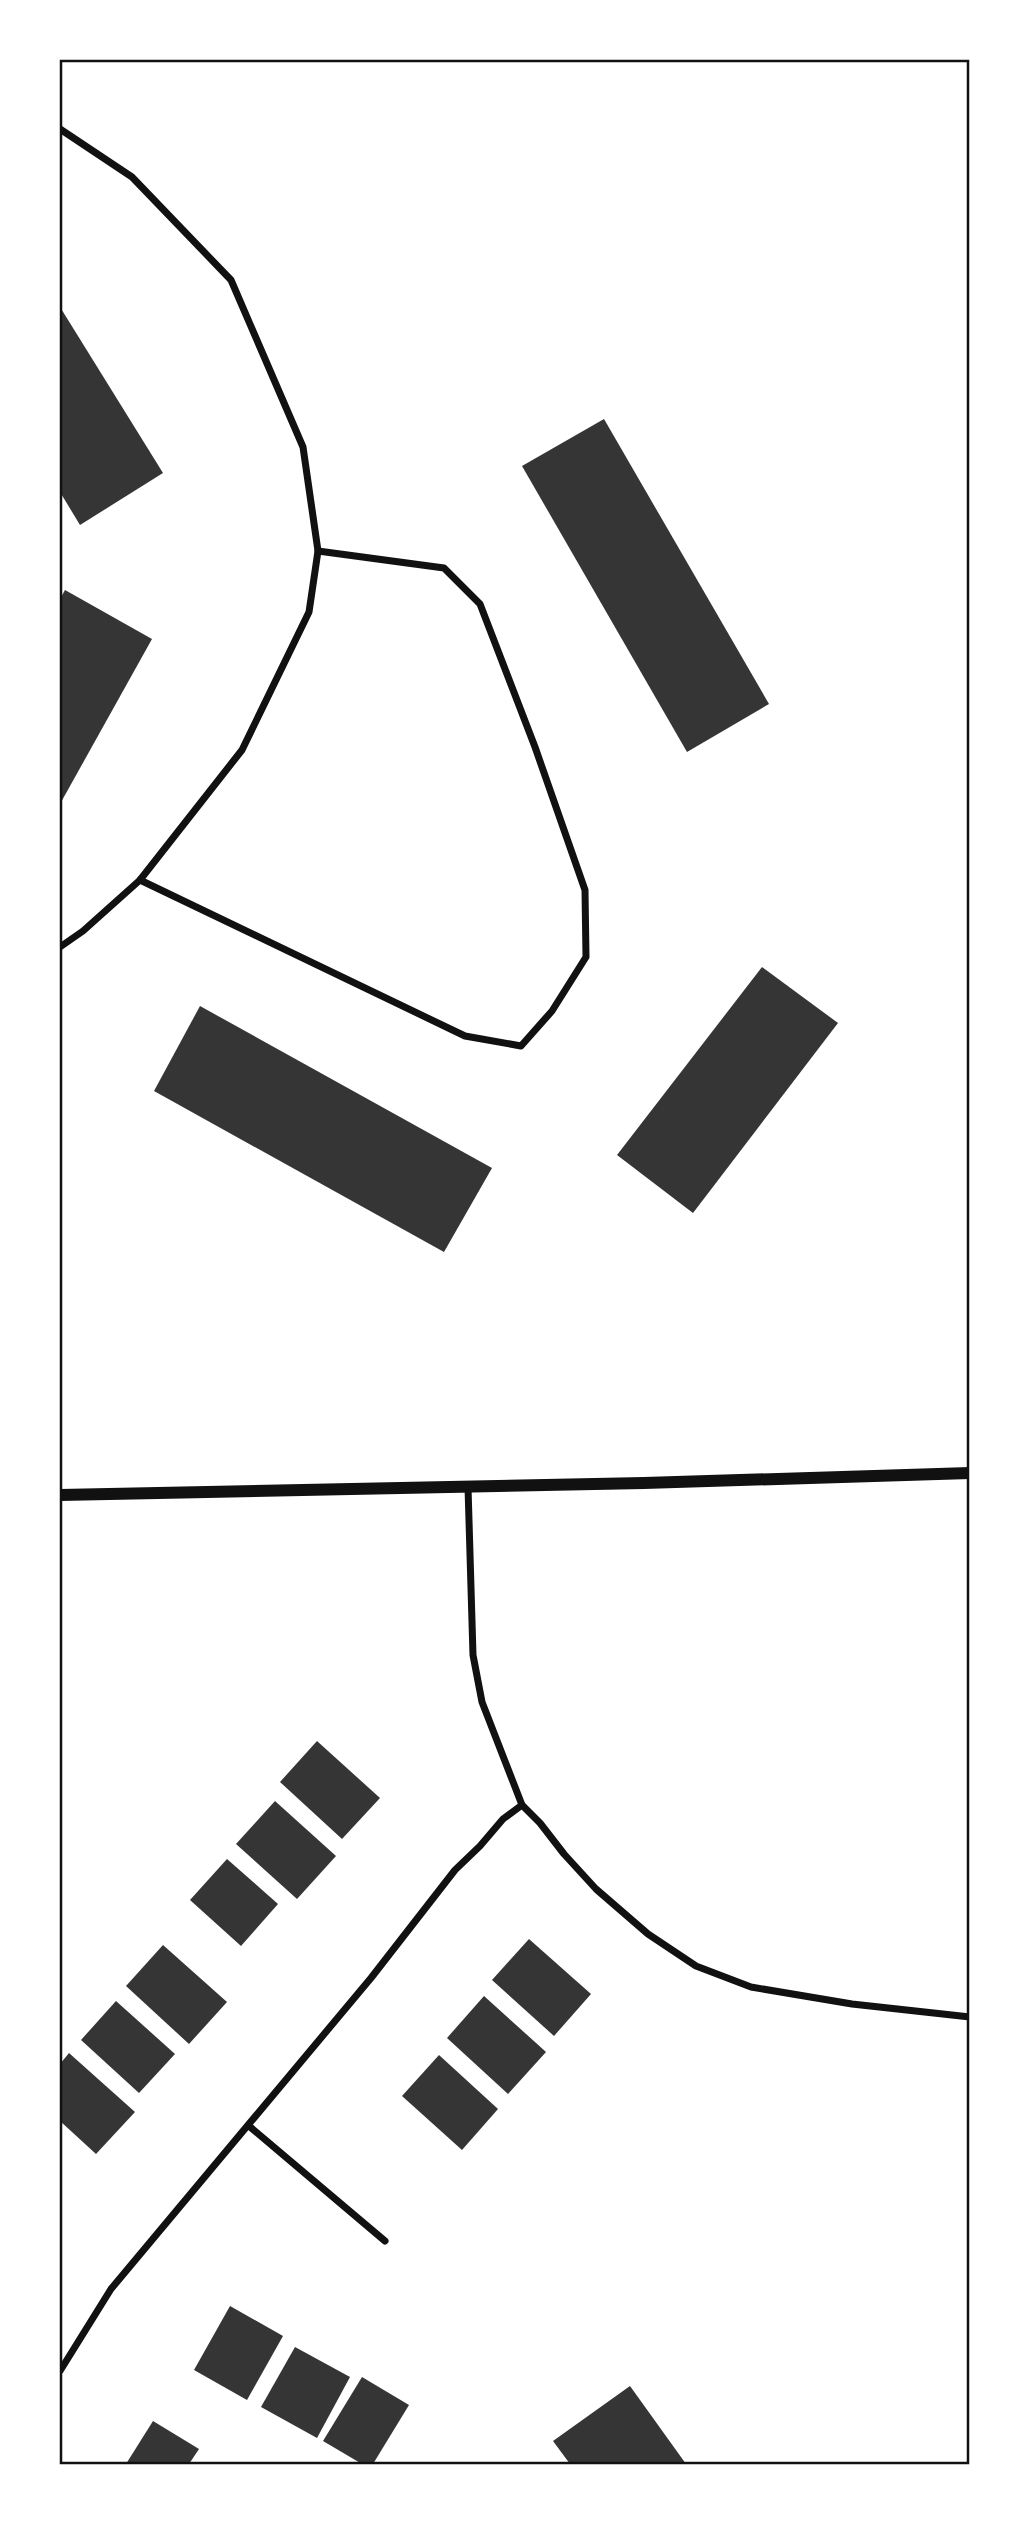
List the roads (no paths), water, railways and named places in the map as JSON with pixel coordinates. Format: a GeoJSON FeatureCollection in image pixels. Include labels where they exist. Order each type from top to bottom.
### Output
{"type":"FeatureCollection","features":[{"type":"Feature","properties":{"kind":"street"},"geometry":{"type":"LineString","coordinates":[[60,129],[132,177],[231,280],[303,447],[318,551],[309,612],[242,750],[140,880],[83,931],[60,947]]}},
{"type":"Feature","properties":{"kind":"street"},"geometry":{"type":"LineString","coordinates":[[140,880],[465,1036],[521,1046],[552,1011],[586,957],[585,890],[535,747],[480,604],[444,568],[318,551]]}},
{"type":"Feature","properties":{"kind":"street"},"geometry":{"type":"LineString","coordinates":[[60,1495],[970,1473]]}},
{"type":"Feature","properties":{"kind":"street"},"geometry":{"type":"LineString","coordinates":[[468,1487],[473,1655],[482,1702],[522,1805],[596,1889],[648,1934],[696,1966],[751,1987],[852,2004],[970,2017]]}},
{"type":"Feature","properties":{"kind":"street"},"geometry":{"type":"LineString","coordinates":[[60,2371],[111,2289],[371,1978],[455,1870],[503,1819],[522,1805]]}},
{"type":"Feature","properties":{"kind":"street"},"geometry":{"type":"LineString","coordinates":[[249,2126],[385,2241]]}}]}
